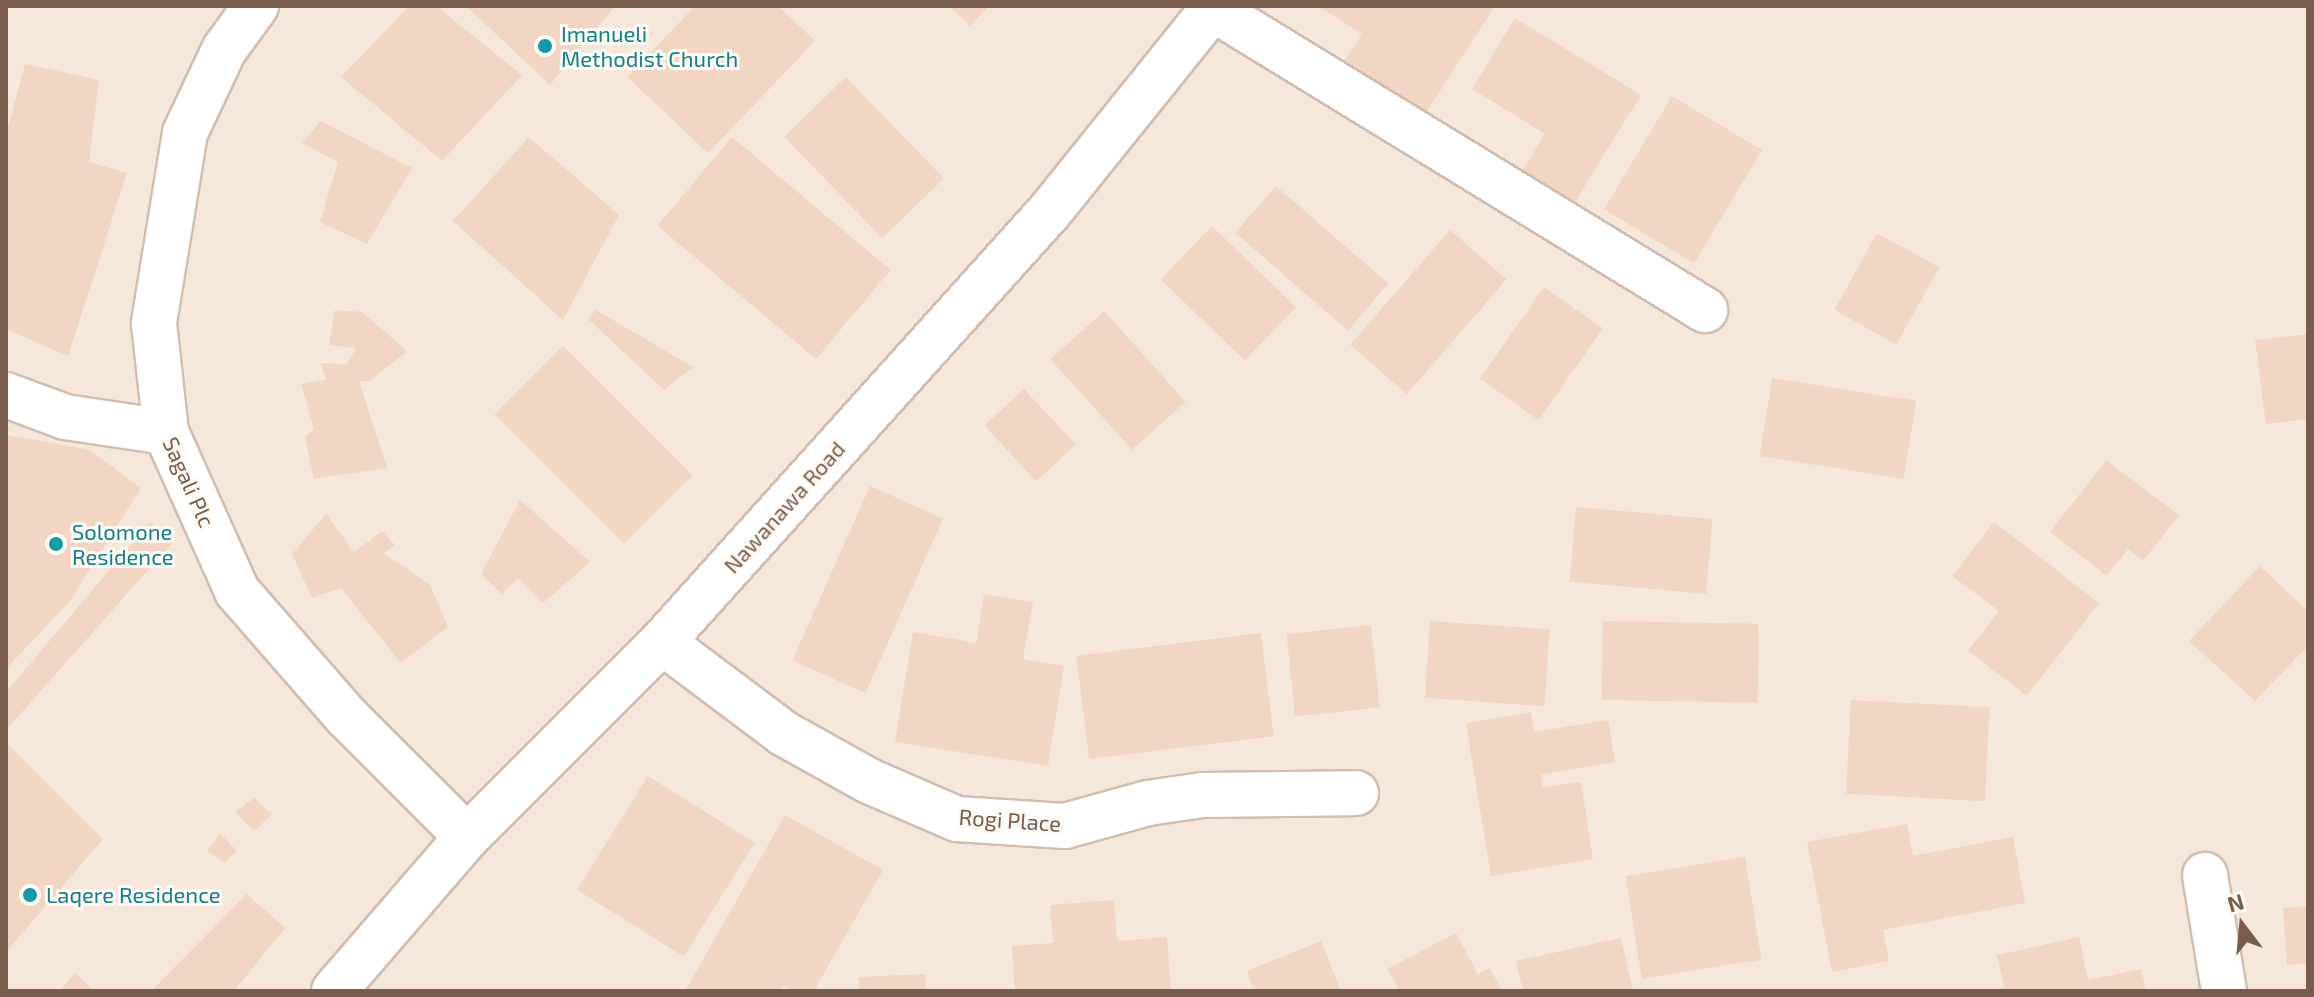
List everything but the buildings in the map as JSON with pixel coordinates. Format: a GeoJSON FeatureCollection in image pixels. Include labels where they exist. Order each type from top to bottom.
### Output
{"type":"FeatureCollection","features":[{"type":"Feature","properties":{"kind":"street","name":"Sagali Plc"},"geometry":{"type":"LineString","coordinates":[[256,6],[224,50],[185,133],[154,323],[166,432],[237,591],[346,716],[467,837]]}},
{"type":"Feature","properties":{"kind":"street"},"geometry":{"type":"LineString","coordinates":[[1214,8],[1705,310]]}},
{"type":"Feature","properties":{"kind":"street","name":"Nawanawa Road"},"geometry":{"type":"LineString","coordinates":[[334,991],[467,837],[662,642],[1050,211],[1214,8]]}},
{"type":"Feature","properties":{"kind":"street"},"geometry":{"type":"LineString","coordinates":[[6,395],[65,417],[166,432]]}},
{"type":"Feature","properties":{"kind":"street","name":"Rogi Place"},"geometry":{"type":"LineString","coordinates":[[662,642],[783,733],[869,781],[957,819],[1065,826],[1148,803],[1202,795],[1356,793]]}},
{"type":"Feature","properties":{"kind":"street"},"geometry":{"type":"LineString","coordinates":[[2205,875],[2224,991]]}},
{"type":"Feature","properties":{"kind":"shaded area"},"geometry":{"type":"Polygon","coordinates":[[[6,6],[2308,6],[2308,991],[6,991],[6,6]]]}},
{"type":"Feature","properties":{"kind":"place","name":"Imanueli Methodist Church"},"geometry":{"type":"Point","coordinates":[545,46]}},
{"type":"Feature","properties":{"kind":"place","name":"Solomone Residence"},"geometry":{"type":"Point","coordinates":[56,544]}},
{"type":"Feature","properties":{"kind":"place","name":"Laqere Residence"},"geometry":{"type":"Point","coordinates":[30,895]}}]}
